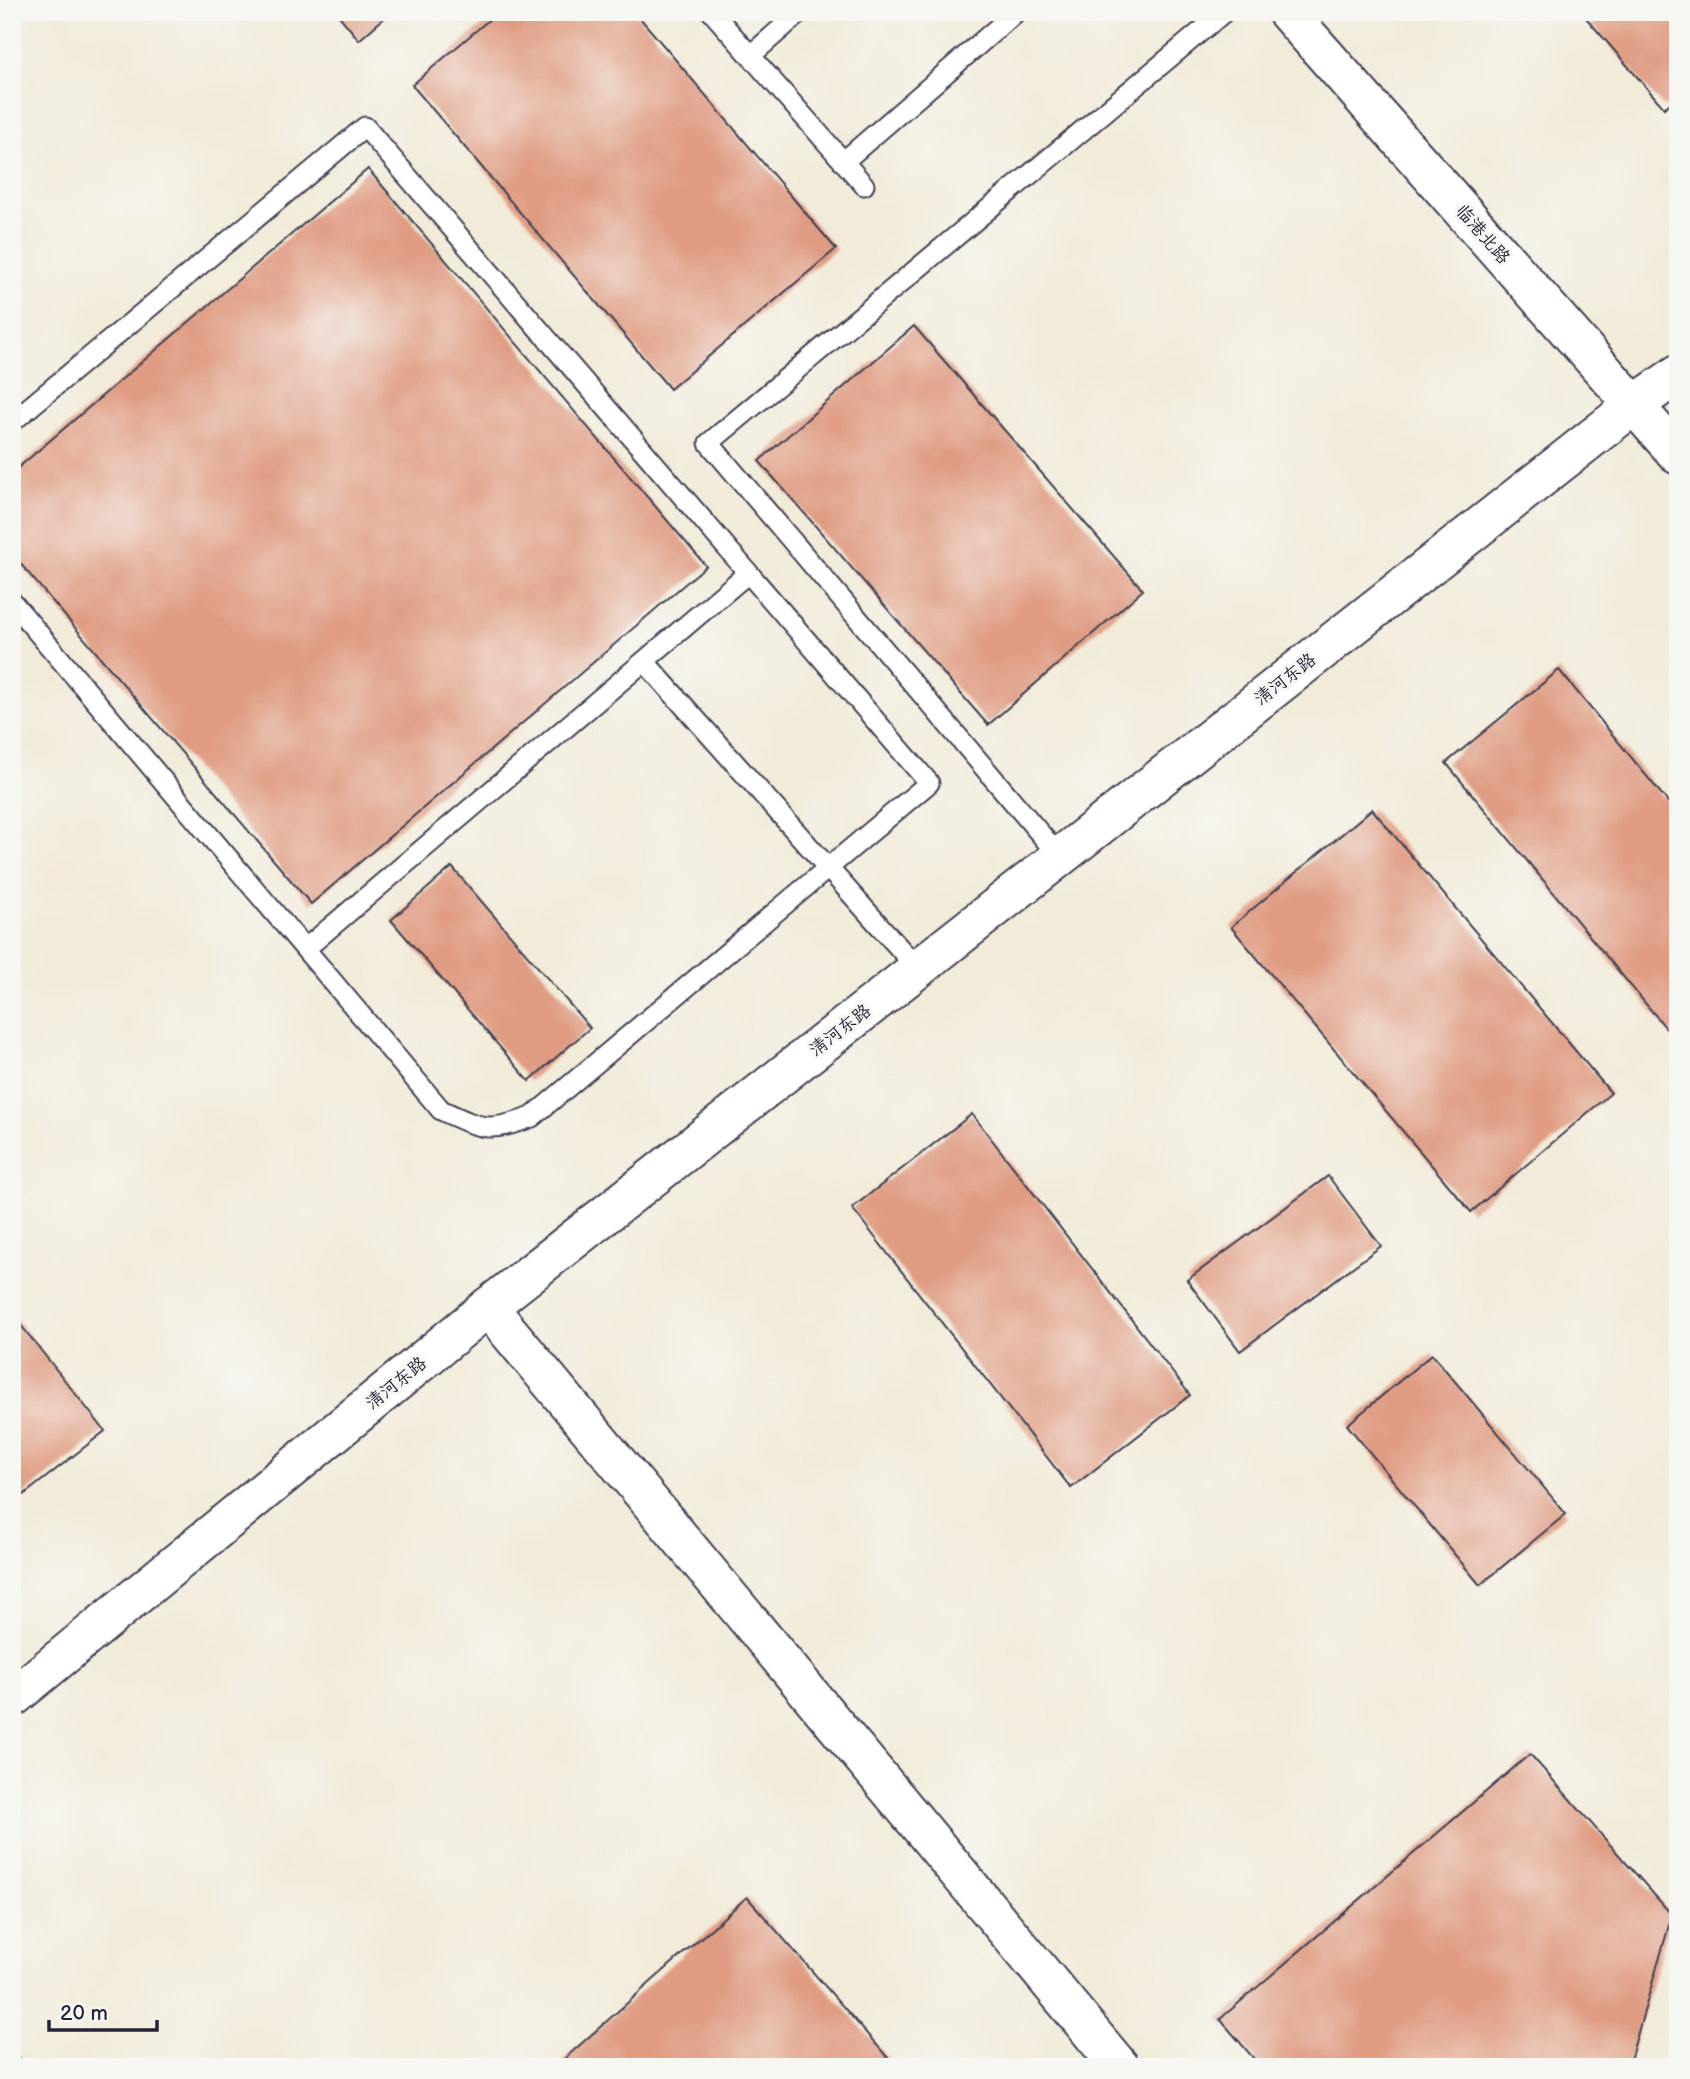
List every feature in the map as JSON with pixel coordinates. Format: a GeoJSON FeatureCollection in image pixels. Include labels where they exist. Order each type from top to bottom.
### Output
{"type":"FeatureCollection","features":[{"type":"Feature","properties":{"kind":"street","name":"临港北路"},"geometry":{"type":"LineString","coordinates":[[1287,12],[1678,455]]}},
{"type":"Feature","properties":{"kind":"street","name":"清河东路"},"geometry":{"type":"LineString","coordinates":[[12,1698],[488,1307],[1634,405],[1678,374]]}},
{"type":"Feature","properties":{"kind":"street"},"geometry":{"type":"LineString","coordinates":[[488,1307],[1120,2067]]}},
{"type":"Feature","properties":{"kind":"lane"},"geometry":{"type":"LineString","coordinates":[[712,12],[864,185]]}},
{"type":"Feature","properties":{"kind":"lane"},"geometry":{"type":"LineString","coordinates":[[750,56],[800,12]]}},
{"type":"Feature","properties":{"kind":"lane"},"geometry":{"type":"LineString","coordinates":[[844,162],[1016,12]]}},
{"type":"Feature","properties":{"kind":"lane"},"geometry":{"type":"LineString","coordinates":[[1060,857],[709,443],[1224,12]]}},
{"type":"Feature","properties":{"kind":"lane"},"geometry":{"type":"LineString","coordinates":[[12,422],[365,127],[929,783],[532,1117],[501,1128],[475,1126],[441,1110],[12,601]]}},
{"type":"Feature","properties":{"kind":"lane"},"geometry":{"type":"LineString","coordinates":[[305,949],[748,573]]}},
{"type":"Feature","properties":{"kind":"lane"},"geometry":{"type":"LineString","coordinates":[[644,661],[918,969]]}},
{"type":"Feature","properties":{"kind":"building"},"geometry":{"type":"Polygon","coordinates":[[[336,12],[391,12],[359,40],[336,12]]]}},
{"type":"Feature","properties":{"kind":"building"},"geometry":{"type":"Polygon","coordinates":[[[498,12],[635,12],[836,249],[670,389],[412,85],[498,12]]]}},
{"type":"Feature","properties":{"kind":"building"},"geometry":{"type":"Polygon","coordinates":[[[1581,12],[1678,12],[1678,97],[1664,108],[1581,12]]]}},
{"type":"Feature","properties":{"kind":"building"},"geometry":{"type":"Polygon","coordinates":[[[368,169],[706,566],[311,904],[12,554],[12,473],[368,169]]]}},
{"type":"Feature","properties":{"kind":"building"},"geometry":{"type":"Polygon","coordinates":[[[914,326],[1143,590],[988,725],[759,461],[914,326]]]}},
{"type":"Feature","properties":{"kind":"building"},"geometry":{"type":"Polygon","coordinates":[[[1559,670],[1678,814],[1678,1027],[1670,1033],[1446,763],[1559,670]]]}},
{"type":"Feature","properties":{"kind":"building"},"geometry":{"type":"Polygon","coordinates":[[[1372,809],[1611,1093],[1471,1212],[1231,927],[1372,809]]]}},
{"type":"Feature","properties":{"kind":"building"},"geometry":{"type":"Polygon","coordinates":[[[452,867],[590,1028],[529,1081],[391,920],[452,867]]]}},
{"type":"Feature","properties":{"kind":"building"},"geometry":{"type":"Polygon","coordinates":[[[972,1114],[1190,1395],[1071,1488],[852,1208],[972,1114]]]}},
{"type":"Feature","properties":{"kind":"building"},"geometry":{"type":"Polygon","coordinates":[[[1328,1176],[1381,1246],[1240,1351],[1187,1280],[1328,1176]]]}},
{"type":"Feature","properties":{"kind":"building"},"geometry":{"type":"Polygon","coordinates":[[[12,1314],[105,1431],[12,1504],[12,1314]]]}},
{"type":"Feature","properties":{"kind":"building"},"geometry":{"type":"Polygon","coordinates":[[[1432,1354],[1566,1514],[1480,1585],[1347,1425],[1432,1354]]]}},
{"type":"Feature","properties":{"kind":"building"},"geometry":{"type":"Polygon","coordinates":[[[1530,1754],[1672,1915],[1628,2067],[1261,2067],[1220,2019],[1530,1754]]]}},
{"type":"Feature","properties":{"kind":"building"},"geometry":{"type":"Polygon","coordinates":[[[747,1897],[896,2067],[555,2067],[747,1897]]]}},
{"type":"Feature","properties":{"kind":"building"},"geometry":{"type":"Polygon","coordinates":[[[12,2049],[27,2067],[12,2067],[12,2049]]]}}]}
